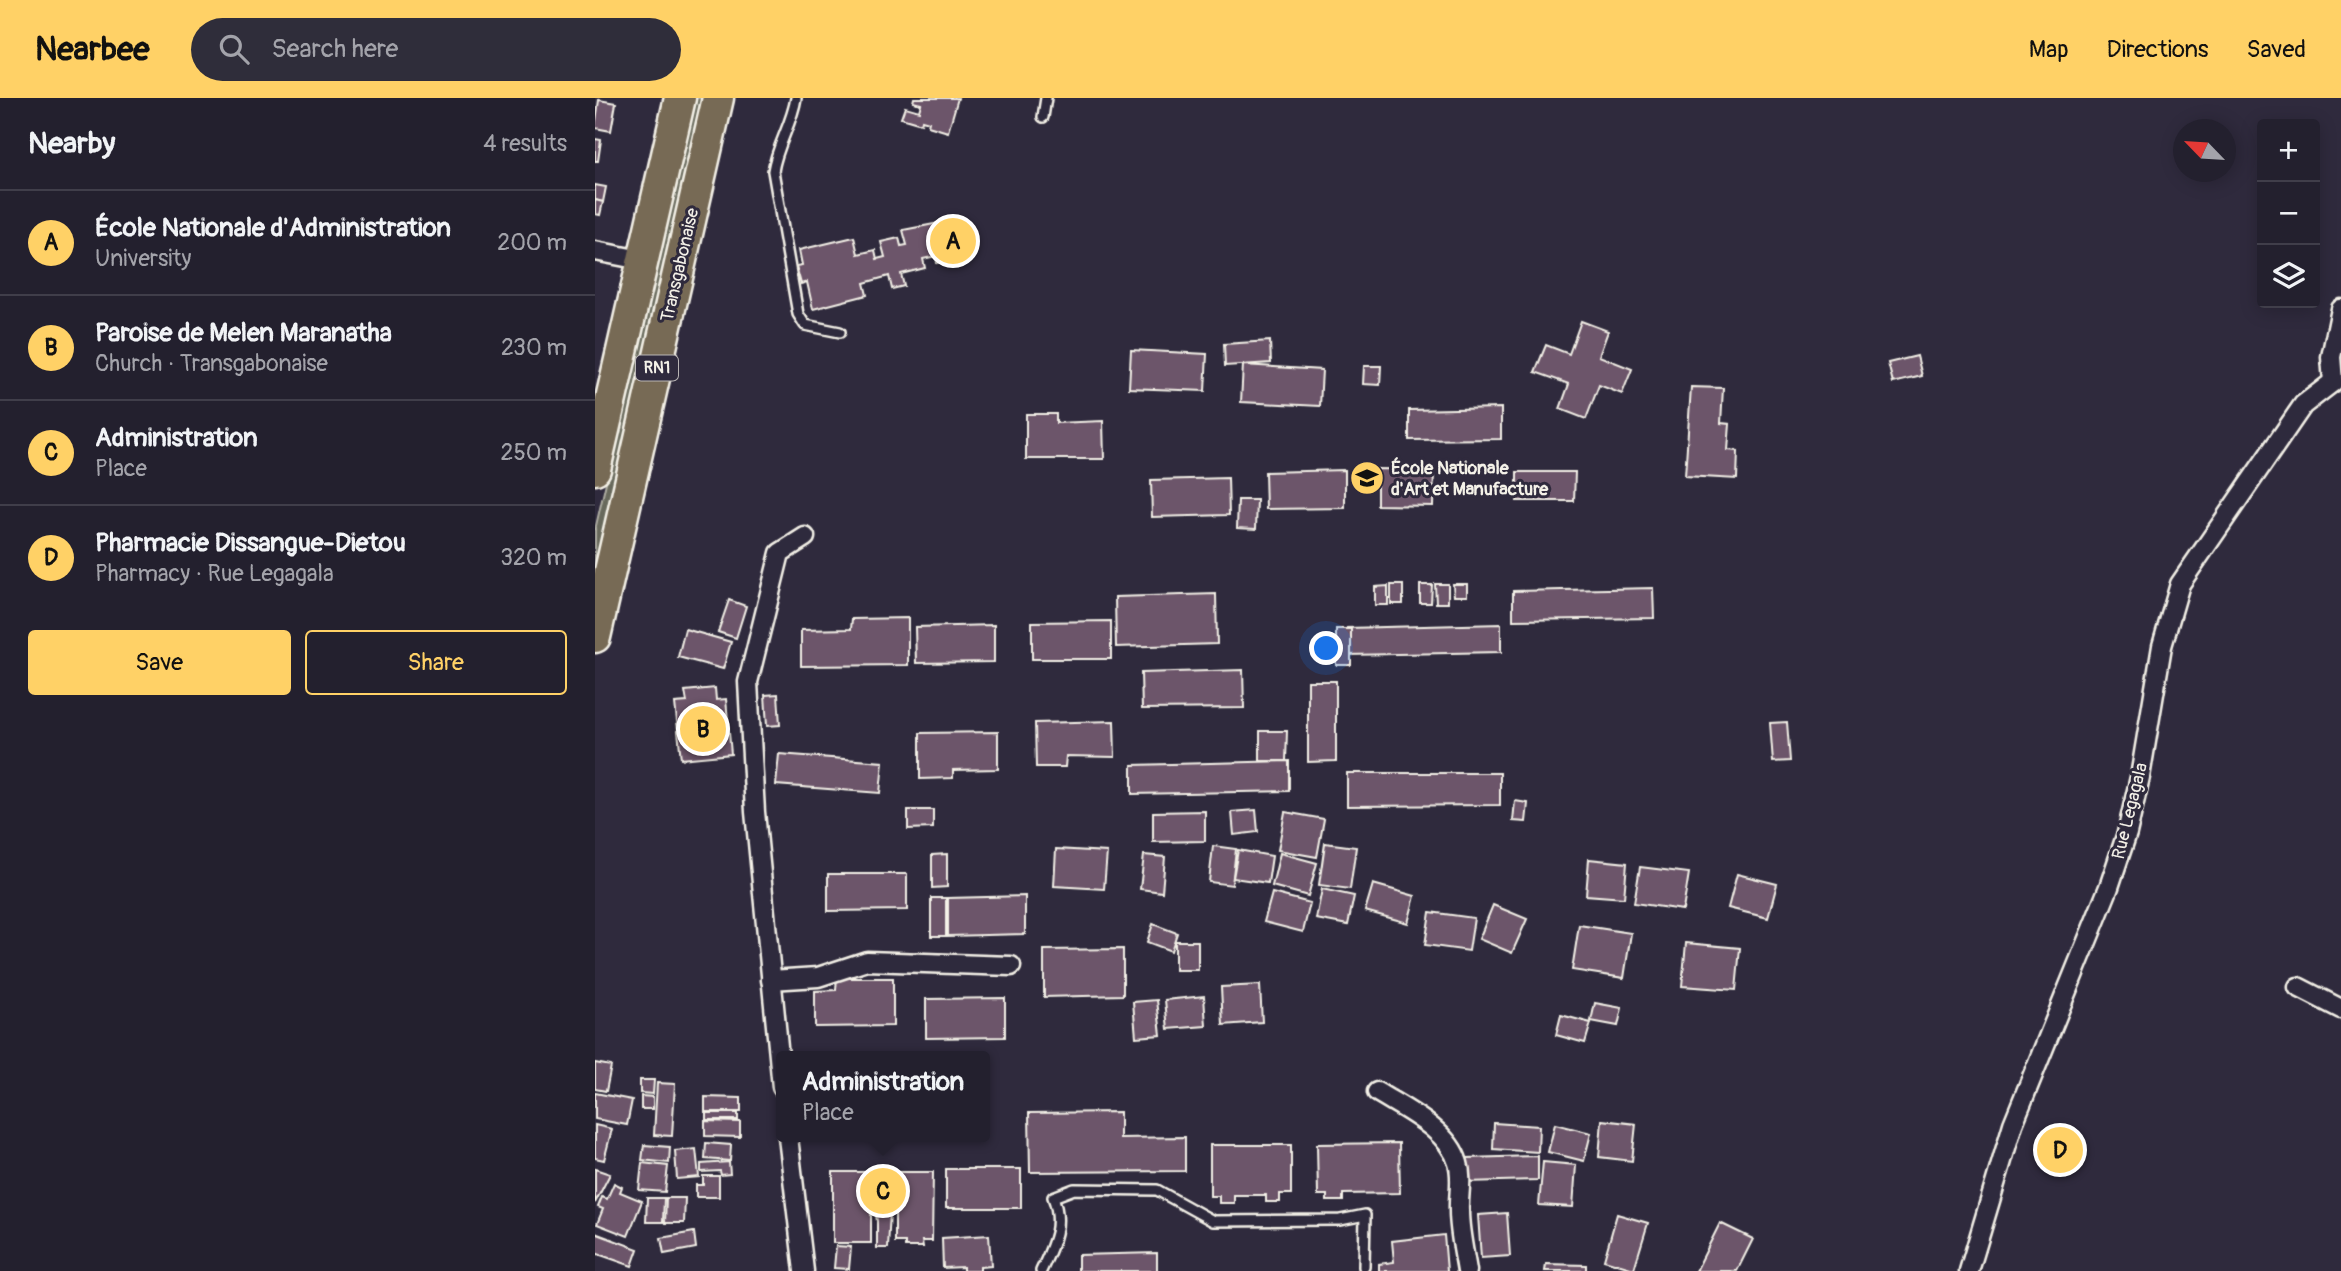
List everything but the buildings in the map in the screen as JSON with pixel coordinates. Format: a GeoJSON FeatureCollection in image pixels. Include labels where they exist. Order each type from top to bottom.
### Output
{"type":"FeatureCollection","features":[{"type":"Feature","properties":{"kind":"highway","name":"RN1"},"geometry":{"type":"LineString","coordinates":[[595,469],[680,98]]}},
{"type":"Feature","properties":{"kind":"highway","name":"Transgabonaise"},"geometry":{"type":"LineString","coordinates":[[595,637],[718,98]]}},
{"type":"Feature","properties":{"kind":"street"},"geometry":{"type":"LineString","coordinates":[[595,251],[641,260]]}},
{"type":"Feature","properties":{"kind":"street"},"geometry":{"type":"LineString","coordinates":[[2337,382],[2331,357],[2341,309]]}},
{"type":"Feature","properties":{"kind":"street","name":"Rue Legagala"},"geometry":{"type":"LineString","coordinates":[[1969,1271],[2013,1124],[2109,887],[2127,833],[2140,777],[2162,646],[2180,584],[2303,405],[2337,382]]}},
{"type":"Feature","properties":{"kind":"street"},"geometry":{"type":"LineString","coordinates":[[778,1051],[748,682],[780,553],[805,537]]}},
{"type":"Feature","properties":{"kind":"street"},"geometry":{"type":"LineString","coordinates":[[771,979],[818,977],[867,961],[1011,966]]}},
{"type":"Feature","properties":{"kind":"street"},"geometry":{"type":"LineString","coordinates":[[2298,987],[2341,1009]]}},
{"type":"Feature","properties":{"kind":"street"},"geometry":{"type":"LineString","coordinates":[[1377,1092],[1421,1119],[1444,1141],[1458,1161],[1462,1191],[1458,1210],[1467,1271]]}},
{"type":"Feature","properties":{"kind":"street"},"geometry":{"type":"LineString","coordinates":[[789,1142],[804,1271]]}},
{"type":"Feature","properties":{"kind":"lane"},"geometry":{"type":"LineString","coordinates":[[796,98],[790,123],[775,152],[773,171],[798,314],[805,325],[840,332]]}},
{"type":"Feature","properties":{"kind":"lane"},"geometry":{"type":"LineString","coordinates":[[1043,117],[1046,98]]}},
{"type":"Feature","properties":{"kind":"lane"},"geometry":{"type":"LineString","coordinates":[[1041,1271],[1058,1229],[1059,1212],[1053,1197],[1074,1189],[1157,1190],[1213,1221],[1341,1220],[1365,1215],[1364,1267]]}},
{"type":"Feature","properties":{"kind":"green space"},"geometry":{"type":"Polygon","coordinates":[[[695,98],[706,98],[595,581],[595,530],[695,98]]]}},
{"type":"Feature","properties":{"kind":"place","name":"École Nationale d'Administration"},"geometry":{"type":"Point","coordinates":[953,241]}},
{"type":"Feature","properties":{"kind":"place","name":"École Nationale d'Art et Manufacture"},"geometry":{"type":"Point","coordinates":[1367,478]}},
{"type":"Feature","properties":{"kind":"place","name":"Paroise de Melen Maranatha"},"geometry":{"type":"Point","coordinates":[703,729]}},
{"type":"Feature","properties":{"kind":"place","name":"Pharmacie Dissangue-Dietou"},"geometry":{"type":"Point","coordinates":[2060,1150]}},
{"type":"Feature","properties":{"kind":"place","name":"Administration"},"geometry":{"type":"Point","coordinates":[883,1191]}}]}
